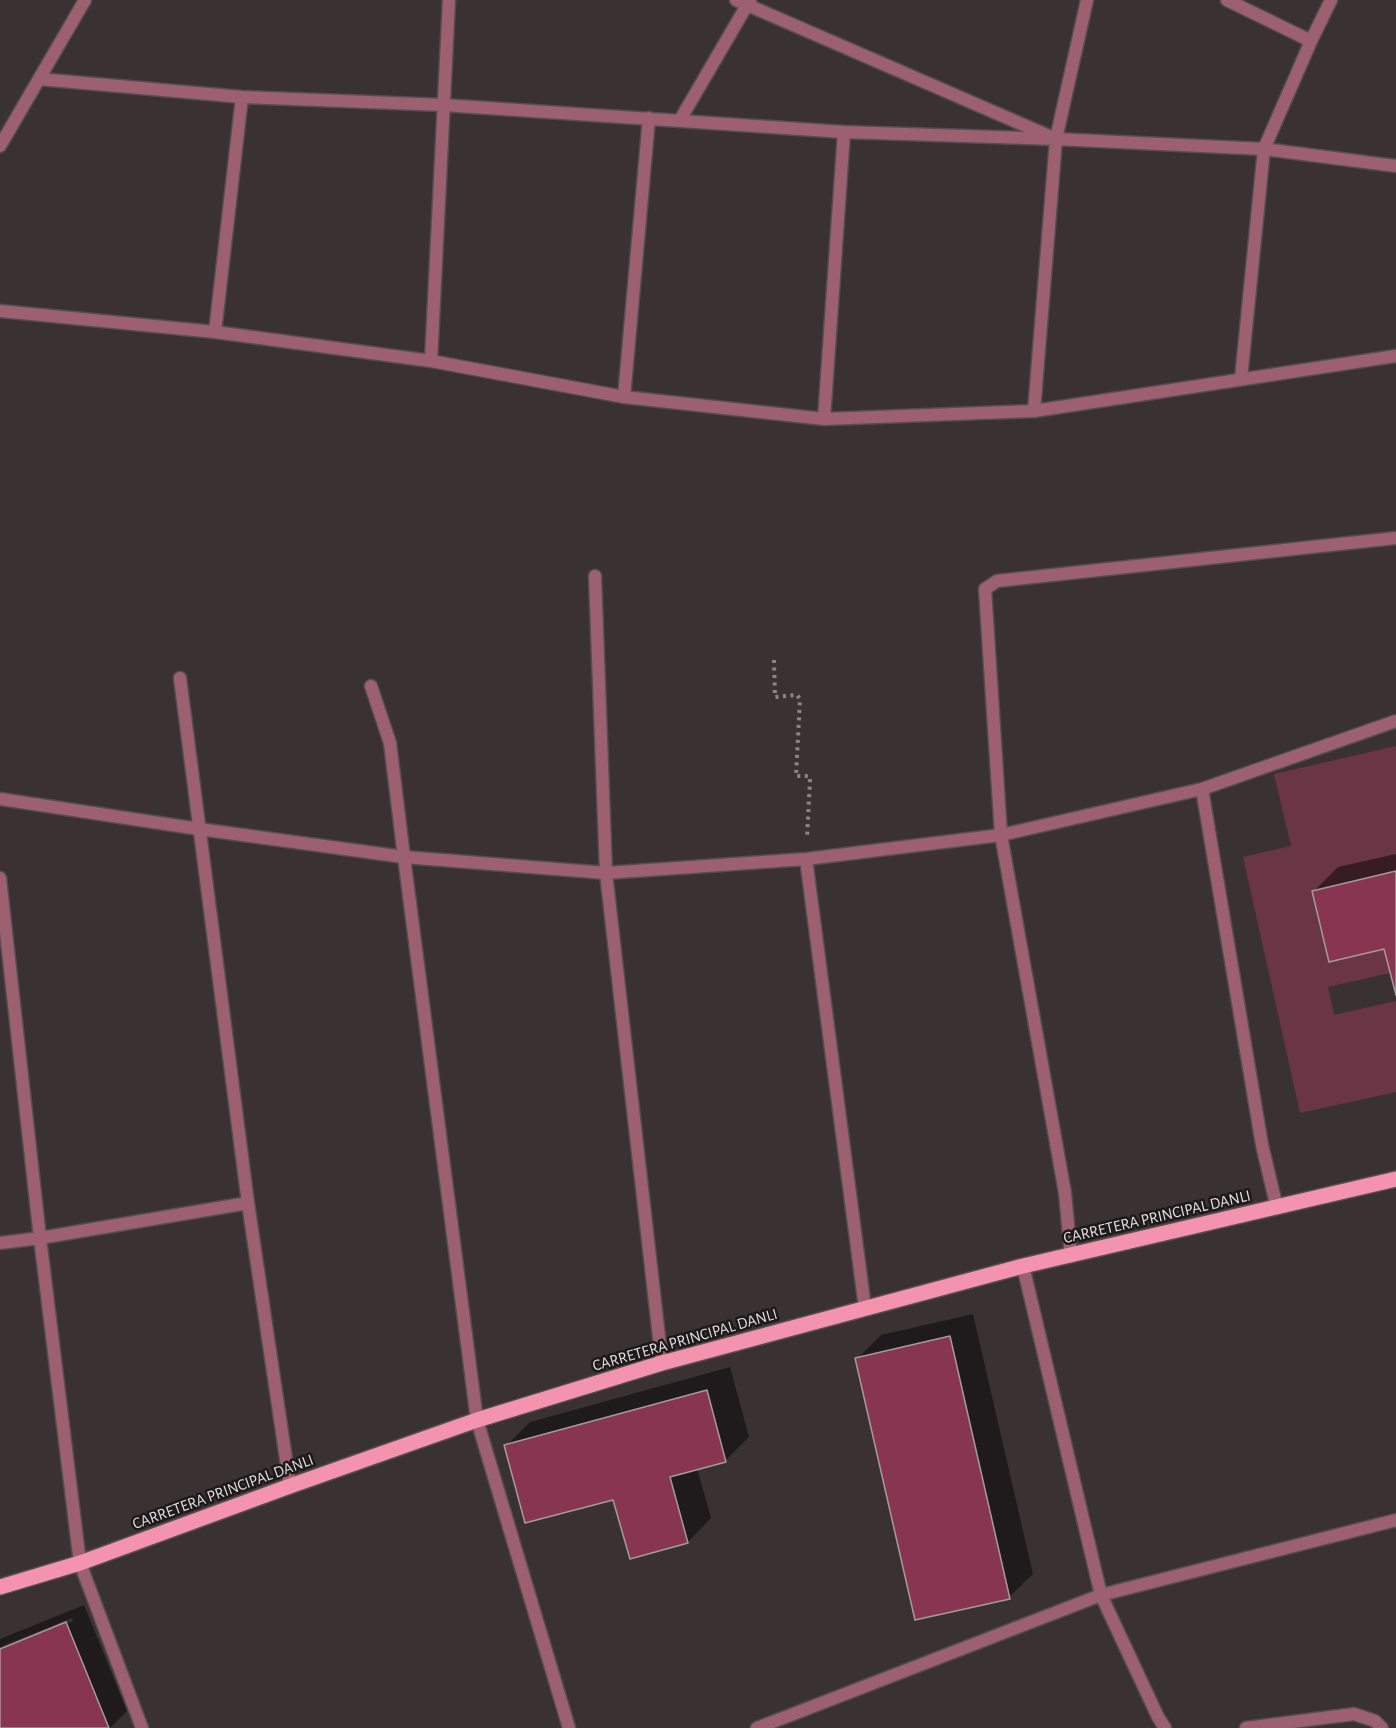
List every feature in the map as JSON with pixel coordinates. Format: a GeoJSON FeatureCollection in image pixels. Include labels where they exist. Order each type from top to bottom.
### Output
{"type":"FeatureCollection","features":[{"type":"Feature","properties":{"kind":"main road","name":"CARRETERA PRINCIPAL DANLI"},"geometry":{"type":"LineString","coordinates":[[0,1587],[80,1563],[477,1420],[662,1363],[1023,1266],[1396,1179]]}},
{"type":"Feature","properties":{"kind":"street"},"geometry":{"type":"LineString","coordinates":[[0,146],[86,0]]}},
{"type":"Feature","properties":{"kind":"street"},"geometry":{"type":"LineString","coordinates":[[431,361],[449,0]]}},
{"type":"Feature","properties":{"kind":"street"},"geometry":{"type":"LineString","coordinates":[[736,0],[749,3],[1056,139]]}},
{"type":"Feature","properties":{"kind":"street"},"geometry":{"type":"LineString","coordinates":[[1034,411],[1056,139],[1087,0]]}},
{"type":"Feature","properties":{"kind":"street"},"geometry":{"type":"LineString","coordinates":[[1227,0],[1311,41]]}},
{"type":"Feature","properties":{"kind":"street"},"geometry":{"type":"LineString","coordinates":[[1240,379],[1264,149],[1331,0]]}},
{"type":"Feature","properties":{"kind":"street"},"geometry":{"type":"LineString","coordinates":[[680,120],[749,3]]}},
{"type":"Feature","properties":{"kind":"street"},"geometry":{"type":"LineString","coordinates":[[39,79],[242,97],[443,105],[844,132],[1264,149],[1396,166]]}},
{"type":"Feature","properties":{"kind":"street"},"geometry":{"type":"LineString","coordinates":[[215,332],[242,97]]}},
{"type":"Feature","properties":{"kind":"street"},"geometry":{"type":"LineString","coordinates":[[624,397],[649,118]]}},
{"type":"Feature","properties":{"kind":"street"},"geometry":{"type":"LineString","coordinates":[[824,419],[844,132]]}},
{"type":"Feature","properties":{"kind":"street"},"geometry":{"type":"LineString","coordinates":[[0,311],[215,332],[431,361],[624,397],[824,419],[1034,411],[1396,356]]}},
{"type":"Feature","properties":{"kind":"street"},"geometry":{"type":"LineString","coordinates":[[1071,1256],[1065,1193],[1001,835],[985,589],[997,581],[1396,538]]}},
{"type":"Feature","properties":{"kind":"street"},"geometry":{"type":"LineString","coordinates":[[595,576],[606,873],[662,1363]]}},
{"type":"Feature","properties":{"kind":"street"},"geometry":{"type":"LineString","coordinates":[[180,678],[248,1203],[290,1486]]}},
{"type":"Feature","properties":{"kind":"street"},"geometry":{"type":"LineString","coordinates":[[371,686],[390,743],[477,1420],[569,1728]]}},
{"type":"Feature","properties":{"kind":"street"},"geometry":{"type":"LineString","coordinates":[[0,799],[404,857],[606,873],[806,859],[1001,835],[1202,789],[1396,721]]}},
{"type":"Feature","properties":{"kind":"street"},"geometry":{"type":"LineString","coordinates":[[1202,789],[1262,1145],[1276,1208]]}},
{"type":"Feature","properties":{"kind":"street"},"geometry":{"type":"LineString","coordinates":[[806,859],[865,1308]]}},
{"type":"Feature","properties":{"kind":"street"},"geometry":{"type":"LineString","coordinates":[[0,878],[40,1238],[80,1563],[142,1728]]}},
{"type":"Feature","properties":{"kind":"street"},"geometry":{"type":"LineString","coordinates":[[0,1243],[248,1203]]}},
{"type":"Feature","properties":{"kind":"street"},"geometry":{"type":"LineString","coordinates":[[1023,1266],[1101,1595],[1165,1728]]}},
{"type":"Feature","properties":{"kind":"street"},"geometry":{"type":"LineString","coordinates":[[757,1728],[1101,1595],[1396,1520]]}},
{"type":"Feature","properties":{"kind":"street"},"geometry":{"type":"LineString","coordinates":[[1246,1728],[1354,1714],[1376,1721],[1382,1728]]}},
{"type":"Feature","properties":{"kind":"path"},"geometry":{"type":"LineString","coordinates":[[774,660],[775,697],[797,695],[800,699],[796,776],[809,776],[810,781],[806,859]]}},
{"type":"Feature","properties":{"kind":"shaded area"},"geometry":{"type":"Polygon","coordinates":[[[1396,746],[1396,871],[1313,891],[1329,961],[1384,949],[1390,973],[1328,987],[1334,1015],[1396,1001],[1396,1092],[1300,1113],[1243,857],[1291,846],[1274,774],[1396,746]]]}},
{"type":"Feature","properties":{"kind":"building"},"geometry":{"type":"Polygon","coordinates":[[[1396,871],[1396,995],[1384,949],[1329,962],[1312,891],[1396,871]]]}},
{"type":"Feature","properties":{"kind":"building"},"geometry":{"type":"Polygon","coordinates":[[[950,1336],[1010,1599],[915,1620],[855,1358],[950,1336]]]}},
{"type":"Feature","properties":{"kind":"building"},"geometry":{"type":"Polygon","coordinates":[[[707,1390],[726,1462],[670,1477],[688,1543],[630,1559],[613,1500],[525,1523],[504,1445],[707,1390]]]}},
{"type":"Feature","properties":{"kind":"building"},"geometry":{"type":"Polygon","coordinates":[[[66,1622],[109,1728],[0,1728],[0,1649],[66,1622]]]}}]}
